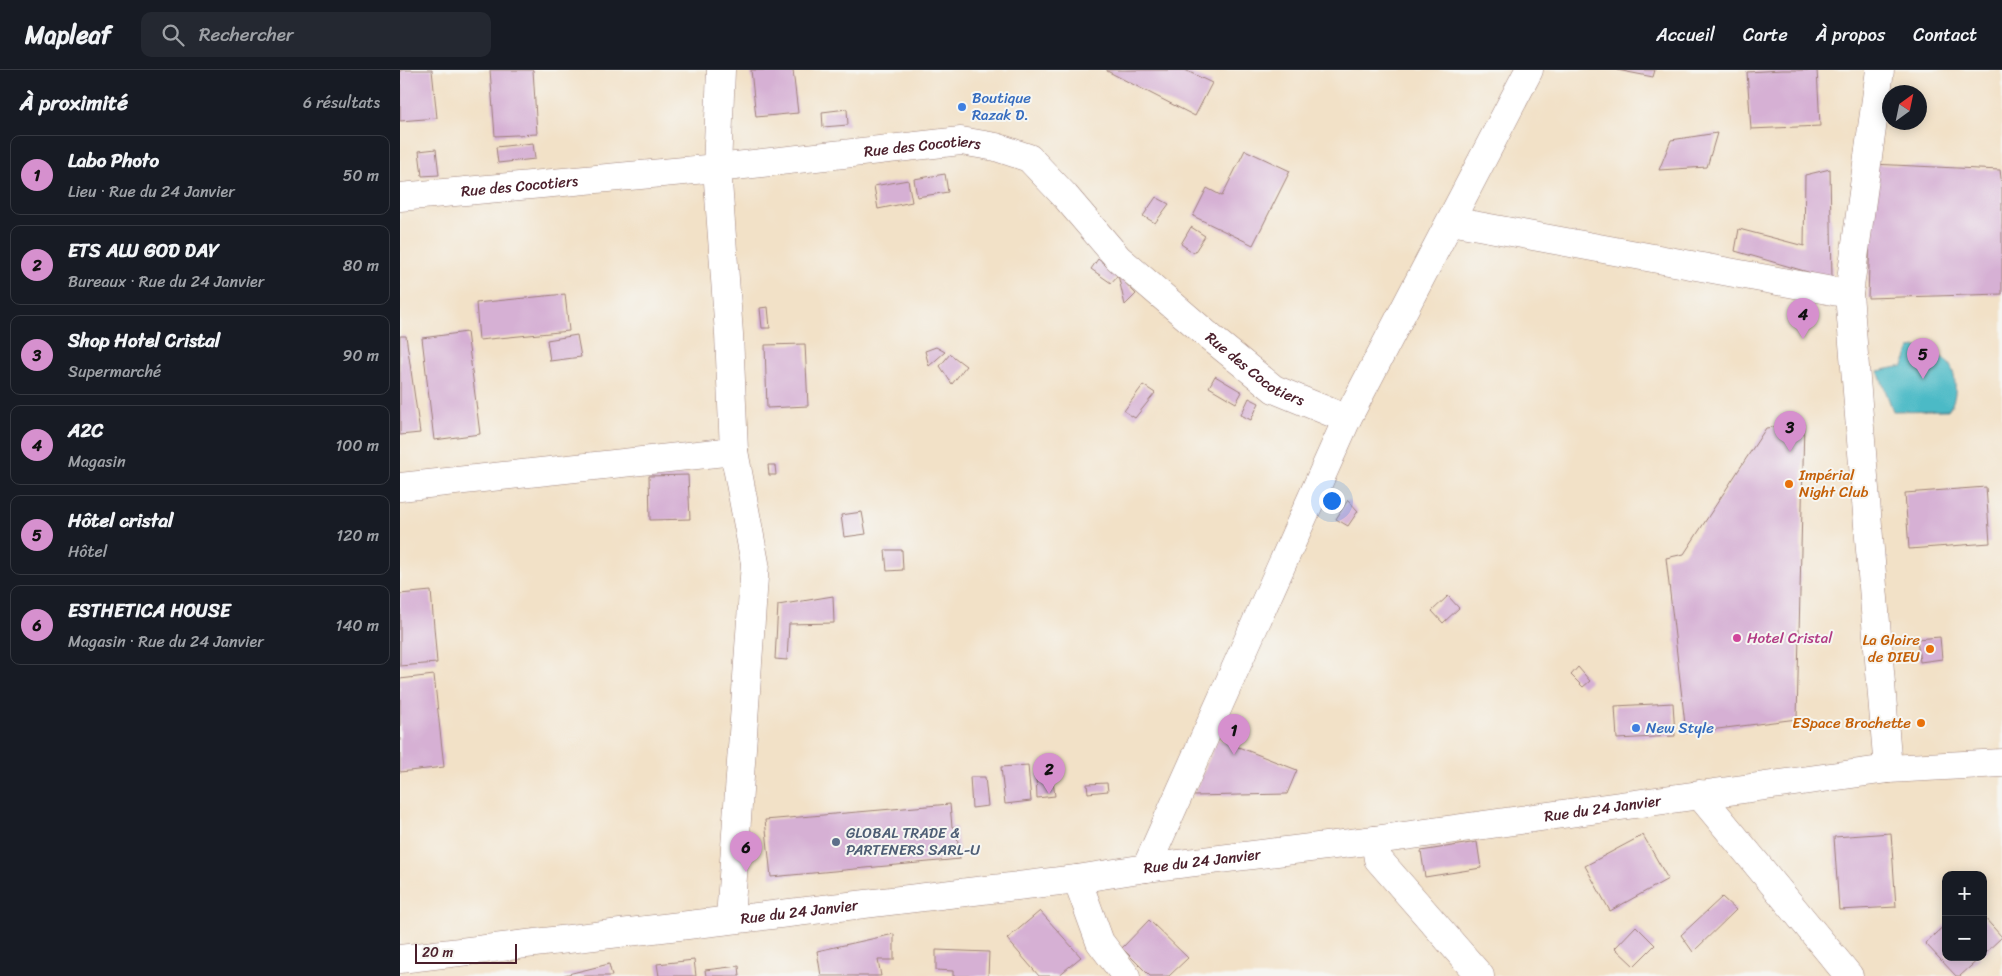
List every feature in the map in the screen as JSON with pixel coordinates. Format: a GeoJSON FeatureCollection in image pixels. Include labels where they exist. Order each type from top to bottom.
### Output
{"type":"FeatureCollection","features":[{"type":"Feature","properties":{"kind":"street"},"geometry":{"type":"LineString","coordinates":[[721,70],[717,168],[729,334],[734,451],[755,563],[730,919]]}},
{"type":"Feature","properties":{"kind":"street"},"geometry":{"type":"LineString","coordinates":[[1146,868],[1347,419],[1530,70]]}},
{"type":"Feature","properties":{"kind":"street"},"geometry":{"type":"LineString","coordinates":[[1880,70],[1849,294],[1888,769]]}},
{"type":"Feature","properties":{"kind":"street","name":"Rue des Cocotiers"},"geometry":{"type":"LineString","coordinates":[[400,197],[717,168],[961,141],[996,147],[1029,158],[1065,196],[1118,258],[1274,389],[1347,419]]}},
{"type":"Feature","properties":{"kind":"street"},"geometry":{"type":"LineString","coordinates":[[1451,221],[1849,294]]}},
{"type":"Feature","properties":{"kind":"street"},"geometry":{"type":"LineString","coordinates":[[400,487],[734,451]]}},
{"type":"Feature","properties":{"kind":"street","name":"Rue du 24 Janvier"},"geometry":{"type":"LineString","coordinates":[[400,959],[1077,880],[1146,868],[1375,840],[1888,769],[2002,763]]}},
{"type":"Feature","properties":{"kind":"street"},"geometry":{"type":"LineString","coordinates":[[1699,794],[1849,976]]}},
{"type":"Feature","properties":{"kind":"street"},"geometry":{"type":"LineString","coordinates":[[1375,840],[1378,859],[1480,976]]}},
{"type":"Feature","properties":{"kind":"street"},"geometry":{"type":"LineString","coordinates":[[1077,880],[1100,942],[1126,976]]}},
{"type":"Feature","properties":{"kind":"water"},"geometry":{"type":"Polygon","coordinates":[[[1917,347],[1944,358],[1952,369],[1955,391],[1953,401],[1948,410],[1893,411],[1878,371],[1903,366],[1910,348],[1917,347]]]}},
{"type":"Feature","properties":{"kind":"building"},"geometry":{"type":"Polygon","coordinates":[[[400,70],[432,70],[437,118],[400,121],[400,70]]]}},
{"type":"Feature","properties":{"kind":"building"},"geometry":{"type":"Polygon","coordinates":[[[490,70],[533,70],[537,134],[495,136],[490,70]]]}},
{"type":"Feature","properties":{"kind":"building"},"geometry":{"type":"Polygon","coordinates":[[[751,70],[793,70],[798,113],[756,117],[751,70]]]}},
{"type":"Feature","properties":{"kind":"building"},"geometry":{"type":"Polygon","coordinates":[[[1107,70],[1185,70],[1212,83],[1195,116],[1107,70]]]}},
{"type":"Feature","properties":{"kind":"building"},"geometry":{"type":"Polygon","coordinates":[[[1617,70],[1655,70],[1653,77],[1617,70]]]}},
{"type":"Feature","properties":{"kind":"building"},"geometry":{"type":"Polygon","coordinates":[[[1817,70],[1820,126],[1751,129],[1747,72],[1817,70]]]}},
{"type":"Feature","properties":{"kind":"building"},"geometry":{"type":"Polygon","coordinates":[[[847,109],[848,125],[823,127],[822,112],[847,109]]]}},
{"type":"Feature","properties":{"kind":"building"},"geometry":{"type":"Polygon","coordinates":[[[1717,133],[1707,167],[1659,170],[1671,140],[1717,133]]]}},
{"type":"Feature","properties":{"kind":"building"},"geometry":{"type":"Polygon","coordinates":[[[533,143],[535,159],[498,163],[496,147],[533,143]]]}},
{"type":"Feature","properties":{"kind":"building"},"geometry":{"type":"Polygon","coordinates":[[[436,149],[439,175],[422,176],[419,151],[436,149]]]}},
{"type":"Feature","properties":{"kind":"building"},"geometry":{"type":"Polygon","coordinates":[[[1245,150],[1290,171],[1253,245],[1193,216],[1207,188],[1222,196],[1245,150]]]}},
{"type":"Feature","properties":{"kind":"building"},"geometry":{"type":"Polygon","coordinates":[[[1872,164],[2000,170],[2002,185],[2002,294],[1868,298],[1872,164]]]}},
{"type":"Feature","properties":{"kind":"building"},"geometry":{"type":"Polygon","coordinates":[[[1830,169],[1832,279],[1735,251],[1739,229],[1804,246],[1805,175],[1830,169]]]}},
{"type":"Feature","properties":{"kind":"building"},"geometry":{"type":"Polygon","coordinates":[[[945,174],[948,192],[917,197],[914,179],[945,174]]]}},
{"type":"Feature","properties":{"kind":"building"},"geometry":{"type":"Polygon","coordinates":[[[908,180],[912,202],[878,209],[874,186],[908,180]]]}},
{"type":"Feature","properties":{"kind":"building"},"geometry":{"type":"Polygon","coordinates":[[[1156,197],[1169,204],[1155,223],[1143,216],[1156,197]]]}},
{"type":"Feature","properties":{"kind":"building"},"geometry":{"type":"Polygon","coordinates":[[[1191,227],[1205,236],[1194,253],[1181,244],[1191,227]]]}},
{"type":"Feature","properties":{"kind":"building"},"geometry":{"type":"Polygon","coordinates":[[[1098,259],[1118,275],[1111,283],[1091,269],[1098,259]]]}},
{"type":"Feature","properties":{"kind":"building"},"geometry":{"type":"Polygon","coordinates":[[[1118,275],[1136,294],[1125,305],[1118,275]]]}},
{"type":"Feature","properties":{"kind":"building"},"geometry":{"type":"Polygon","coordinates":[[[565,294],[569,331],[479,340],[476,303],[565,294]]]}},
{"type":"Feature","properties":{"kind":"building"},"geometry":{"type":"Polygon","coordinates":[[[768,307],[770,328],[762,328],[760,308],[768,307]]]}},
{"type":"Feature","properties":{"kind":"building"},"geometry":{"type":"Polygon","coordinates":[[[467,332],[480,434],[434,440],[422,338],[467,332]]]}},
{"type":"Feature","properties":{"kind":"building"},"geometry":{"type":"Polygon","coordinates":[[[577,335],[581,357],[550,361],[547,340],[577,335]]]}},
{"type":"Feature","properties":{"kind":"building"},"geometry":{"type":"Polygon","coordinates":[[[400,336],[406,336],[420,433],[400,435],[400,336]]]}},
{"type":"Feature","properties":{"kind":"building"},"geometry":{"type":"Polygon","coordinates":[[[805,344],[808,406],[767,408],[765,345],[805,344]]]}},
{"type":"Feature","properties":{"kind":"building"},"geometry":{"type":"Polygon","coordinates":[[[936,347],[945,352],[929,366],[925,351],[936,347]]]}},
{"type":"Feature","properties":{"kind":"building"},"geometry":{"type":"Polygon","coordinates":[[[950,354],[966,366],[952,384],[940,366],[950,354]]]}},
{"type":"Feature","properties":{"kind":"building"},"geometry":{"type":"Polygon","coordinates":[[[1215,376],[1242,392],[1236,403],[1209,387],[1215,376]]]}},
{"type":"Feature","properties":{"kind":"building"},"geometry":{"type":"Polygon","coordinates":[[[1143,385],[1155,393],[1135,418],[1124,411],[1143,385]]]}},
{"type":"Feature","properties":{"kind":"building"},"geometry":{"type":"Polygon","coordinates":[[[1249,398],[1259,403],[1251,420],[1241,415],[1249,398]]]}},
{"type":"Feature","properties":{"kind":"building","name":"Hotel Cristal"},"geometry":{"type":"Polygon","coordinates":[[[1804,423],[1797,719],[1686,733],[1666,558],[1684,554],[1766,428],[1804,423]]]}},
{"type":"Feature","properties":{"kind":"building"},"geometry":{"type":"Polygon","coordinates":[[[768,465],[775,465],[776,475],[769,475],[768,465]]]}},
{"type":"Feature","properties":{"kind":"building"},"geometry":{"type":"Polygon","coordinates":[[[688,475],[690,519],[650,520],[649,476],[688,475]]]}},
{"type":"Feature","properties":{"kind":"building"},"geometry":{"type":"Polygon","coordinates":[[[1986,487],[1990,543],[1909,549],[1905,493],[1986,487]]]}},
{"type":"Feature","properties":{"kind":"building"},"geometry":{"type":"Polygon","coordinates":[[[1348,500],[1358,511],[1348,526],[1336,519],[1348,500]]]}},
{"type":"Feature","properties":{"kind":"building"},"geometry":{"type":"Polygon","coordinates":[[[862,512],[866,534],[844,537],[841,515],[862,512]]]}},
{"type":"Feature","properties":{"kind":"building"},"geometry":{"type":"Polygon","coordinates":[[[885,550],[902,550],[903,570],[887,571],[885,550]]]}},
{"type":"Feature","properties":{"kind":"building"},"geometry":{"type":"Polygon","coordinates":[[[431,591],[437,663],[400,666],[400,594],[431,591]]]}},
{"type":"Feature","properties":{"kind":"building"},"geometry":{"type":"Polygon","coordinates":[[[833,596],[834,623],[789,624],[787,660],[775,659],[778,605],[833,596]]]}},
{"type":"Feature","properties":{"kind":"building"},"geometry":{"type":"Polygon","coordinates":[[[1448,596],[1459,608],[1443,623],[1432,611],[1448,596]]]}},
{"type":"Feature","properties":{"kind":"building","name":"La Gloire de DIEU"},"geometry":{"type":"Polygon","coordinates":[[[1940,637],[1942,659],[1920,662],[1917,639],[1940,637]]]}},
{"type":"Feature","properties":{"kind":"building"},"geometry":{"type":"Polygon","coordinates":[[[1578,667],[1590,681],[1583,687],[1571,675],[1578,667]]]}},
{"type":"Feature","properties":{"kind":"building"},"geometry":{"type":"Polygon","coordinates":[[[434,675],[444,767],[400,772],[400,679],[434,675]]]}},
{"type":"Feature","properties":{"kind":"building"},"geometry":{"type":"Polygon","coordinates":[[[1673,703],[1675,736],[1617,739],[1615,706],[1673,703]]]}},
{"type":"Feature","properties":{"kind":"building"},"geometry":{"type":"Polygon","coordinates":[[[1218,739],[1297,770],[1287,794],[1193,796],[1218,739]]]}},
{"type":"Feature","properties":{"kind":"building"},"geometry":{"type":"Polygon","coordinates":[[[1028,765],[1031,801],[1005,804],[1001,767],[1028,765]]]}},
{"type":"Feature","properties":{"kind":"building"},"geometry":{"type":"Polygon","coordinates":[[[1036,774],[1052,774],[1055,796],[1037,798],[1036,774]]]}},
{"type":"Feature","properties":{"kind":"building"},"geometry":{"type":"Polygon","coordinates":[[[970,777],[985,777],[988,806],[972,808],[970,777]]]}},
{"type":"Feature","properties":{"kind":"building"},"geometry":{"type":"Polygon","coordinates":[[[1107,783],[1108,791],[1088,793],[1087,784],[1107,783]]]}},
{"type":"Feature","properties":{"kind":"building"},"geometry":{"type":"Polygon","coordinates":[[[950,804],[952,827],[956,827],[960,859],[771,877],[765,820],[950,804]]]}},
{"type":"Feature","properties":{"kind":"building"},"geometry":{"type":"Polygon","coordinates":[[[1891,833],[1896,907],[1839,910],[1834,837],[1891,833]]]}},
{"type":"Feature","properties":{"kind":"building"},"geometry":{"type":"Polygon","coordinates":[[[1643,835],[1668,879],[1610,911],[1585,866],[1643,835]]]}},
{"type":"Feature","properties":{"kind":"building"},"geometry":{"type":"Polygon","coordinates":[[[1477,842],[1481,868],[1425,877],[1421,851],[1477,842]]]}},
{"type":"Feature","properties":{"kind":"building"},"geometry":{"type":"Polygon","coordinates":[[[1722,897],[1736,910],[1693,952],[1681,935],[1722,897]]]}},
{"type":"Feature","properties":{"kind":"building"},"geometry":{"type":"Polygon","coordinates":[[[1040,911],[1081,957],[1058,976],[1039,976],[1007,939],[1040,911]]]}},
{"type":"Feature","properties":{"kind":"building"},"geometry":{"type":"Polygon","coordinates":[[[1149,920],[1188,958],[1169,976],[1150,976],[1122,948],[1149,920]]]}},
{"type":"Feature","properties":{"kind":"building"},"geometry":{"type":"Polygon","coordinates":[[[1987,920],[2002,937],[1987,951],[1987,920]]]}},
{"type":"Feature","properties":{"kind":"building"},"geometry":{"type":"Polygon","coordinates":[[[1636,926],[1655,945],[1634,966],[1615,948],[1636,926]]]}},
{"type":"Feature","properties":{"kind":"building"},"geometry":{"type":"Polygon","coordinates":[[[1942,928],[1942,961],[1977,961],[1960,976],[1956,976],[1925,943],[1942,928]]]}},
{"type":"Feature","properties":{"kind":"building"},"geometry":{"type":"Polygon","coordinates":[[[894,934],[894,960],[878,960],[881,976],[821,976],[817,951],[894,934]]]}},
{"type":"Feature","properties":{"kind":"building"},"geometry":{"type":"Polygon","coordinates":[[[936,950],[989,952],[988,976],[953,976],[953,971],[936,970],[936,950]]]}},
{"type":"Feature","properties":{"kind":"building"},"geometry":{"type":"Polygon","coordinates":[[[694,960],[696,976],[659,976],[657,964],[694,960]]]}},
{"type":"Feature","properties":{"kind":"building"},"geometry":{"type":"Polygon","coordinates":[[[609,964],[612,976],[564,976],[564,975],[609,964]]]}},
{"type":"Feature","properties":{"kind":"building"},"geometry":{"type":"Polygon","coordinates":[[[739,966],[740,976],[706,976],[705,970],[739,966]]]}},
{"type":"Feature","properties":{"kind":"place","name":"Boutique Razak D."},"geometry":{"type":"Point","coordinates":[962,107]}},
{"type":"Feature","properties":{"kind":"place","name":"A2C"},"geometry":{"type":"Point","coordinates":[1803,339]}},
{"type":"Feature","properties":{"kind":"place","name":"Hôtel cristal"},"geometry":{"type":"Point","coordinates":[1923,379]}},
{"type":"Feature","properties":{"kind":"place","name":"Shop Hotel Cristal"},"geometry":{"type":"Point","coordinates":[1790,452]}},
{"type":"Feature","properties":{"kind":"place","name":"Impérial Night Club"},"geometry":{"type":"Point","coordinates":[1789,484]}},
{"type":"Feature","properties":{"kind":"place","name":"Hotel Cristal"},"geometry":{"type":"Point","coordinates":[1737,638]}},
{"type":"Feature","properties":{"kind":"place","name":"La Gloire de DIEU"},"geometry":{"type":"Point","coordinates":[1930,649]}},
{"type":"Feature","properties":{"kind":"place","name":"ESpace Brochette"},"geometry":{"type":"Point","coordinates":[1921,723]}},
{"type":"Feature","properties":{"kind":"place","name":"New Style"},"geometry":{"type":"Point","coordinates":[1636,728]}},
{"type":"Feature","properties":{"kind":"place","name":"Labo Photo"},"geometry":{"type":"Point","coordinates":[1234,755]}},
{"type":"Feature","properties":{"kind":"place","name":"ETS ALU GOD DAY"},"geometry":{"type":"Point","coordinates":[1049,794]}},
{"type":"Feature","properties":{"kind":"place","name":"GLOBAL TRADE & PARTENERS SARL-U"},"geometry":{"type":"Point","coordinates":[836,842]}},
{"type":"Feature","properties":{"kind":"place","name":"ESTHETICA HOUSE"},"geometry":{"type":"Point","coordinates":[746,872]}}]}
